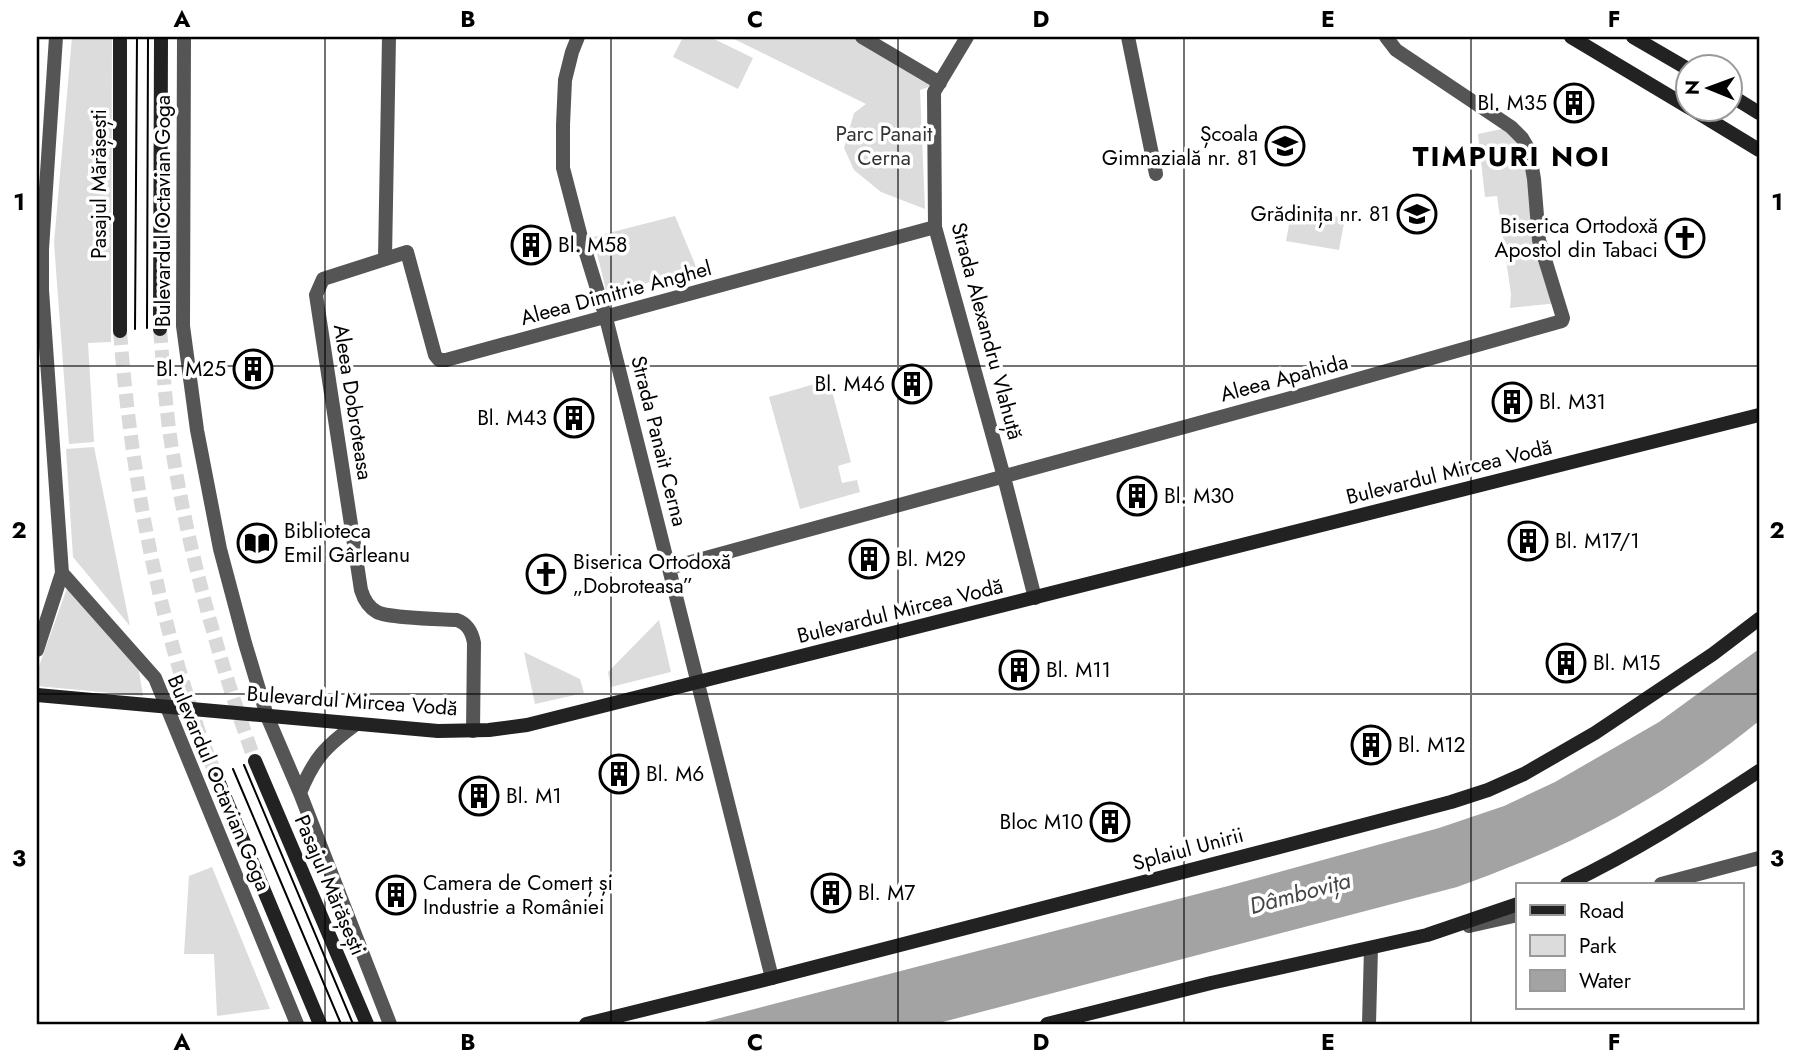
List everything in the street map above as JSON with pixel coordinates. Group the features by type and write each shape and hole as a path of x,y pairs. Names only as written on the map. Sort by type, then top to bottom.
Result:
{"main road":[{"name":"Pasajul Mărășești","path":"120,37 120,331"},
{"path":"160,329 161,37"},
{"path":"1571,37 1674,99"},
{"path":"1633,37 1674,61"},
{"path":"1744,104 1759,113"},
{"path":"1712,122 1759,150"},
{"name":"Bulevardul Mircea Vodă","path":"37,695 438,731 508,728 547,721 699,683 1759,415"},
{"name":"Splaiul Unirii","path":"586,1024 1303,841 1488,790 1524,774 1595,733 1713,654 1759,619"},
{"name":"Pasajul Mărășești","path":"255,761 367,1024"},
{"path":"1569,883 1660,835 1759,771"},
{"path":"216,776 320,1024"},
{"path":"1047,1024 1212,983 1427,935 1516,905"}],"street":[{"path":"37,650 62,573 42,290 42,249 55,37"},
{"name":"Bulevardul Octavian Goga","path":"184,37 183,326 197,430 220,549 267,716 390,1024"},
{"path":"385,258 389,37"},
{"name":"Strada Panait Cerna","path":"578,37 565,80 563,168 606,318 772,978"},
{"path":"862,37 940,83"},
{"name":"Strada Alexandru Vlahuță","path":"967,37 934,92 935,228 1035,598"},
{"path":"1128,37 1156,174"},
{"name":"Aleea Apahida","path":"669,568 1562,321 1539,240 1532,163 1522,138 1511,127 1396,50 1386,37"},
{"name":"Aleea Dimitrie Anghel","path":"385,258 407,252 435,355 439,360 446,360 935,228"},
{"name":"Aleea Dobroteasa","path":"385,258 323,279 316,295 361,590 370,607 382,614 457,620 470,629 474,643 473,731"},
{"name":"Bulevardul Octavian Goga","path":"62,573 155,678 297,1024"},
{"path":"300,793 321,753 356,724"},
{"path":"1665,883 1759,858"},
{"path":"1427,935 1516,915"},
{"path":"1368,1024 1371,948"}],"green space":[{"path":"72,37 112,37 111,342 88,343 94,442 69,444 54,243"},
{"path":"683,37 710,37 753,58 738,89 673,57"},
{"name":"Parc Panait Cerna","path":"730,37 863,37 940,83 920,90 925,209 881,192 854,170 844,148 854,113 866,104"},
{"path":"1511,127 1522,138 1558,303 1510,308 1511,294 1497,196 1485,197 1478,134"},
{"path":"1292,209 1345,218 1339,250 1286,241"},
{"path":"675,216 697,269 607,294 593,237"},
{"path":"829,380 851,462 838,466 842,483 857,480 860,492 800,509 769,397"},
{"path":"94,447 130,626 73,557 66,449"},
{"path":"67,588 139,671 143,696 37,686 37,672"},
{"path":"659,620 671,672 611,687 608,672"},
{"path":"524,652 580,679 584,693 535,704"},
{"path":"212,867 270,1009 217,1016 214,954 184,954 189,876"}],"water":[{"name":"Dâmbovița","path":"1759,649 1759,721 1704,763 1616,818 1554,849 1457,887 935,1024 697,1024 1228,886 1439,828 1504,806 1555,782 1659,722"}],"tunnel":[{"path":"160,329 170,436 194,560 228,682 255,761"},
{"path":"120,331 137,478 155,575 179,670 216,776"}],"tram line":[{"path":"135,329 137,37"},
{"path":"147,328 148,37"},
{"path":"244,765 353,1024"},
{"path":"233,769 341,1024"}],"place":[{"name":"Bl. M35","path":"1574,103"},
{"name":"Școala Gimnazială nr. 81","path":"1285,146"},
{"name":"Grădinița nr. 81","path":"1417,214"},
{"name":"Biserica Ortodoxă Apostol din Tabaci","path":"1685,238"},
{"name":"Bl. M58","path":"531,245"},
{"name":"Bl. M25","path":"253,369"},
{"name":"Bl. M46","path":"912,384"},
{"name":"Bl. M31","path":"1512,402"},
{"name":"Bl. M43","path":"574,418"},
{"name":"Bl. M30","path":"1137,496"},
{"name":"Bl. M17/1","path":"1528,541"},
{"name":"Biblioteca Emil Gârleanu","path":"257,543"},
{"name":"Bl. M29","path":"869,559"},
{"name":"Biserica Ortodoxă „Dobroteasa”","path":"546,574"},
{"name":"Bl. M15","path":"1566,663"},
{"name":"Bl. M11","path":"1019,670"},
{"name":"Bl. M12","path":"1371,745"},
{"name":"Bl. M6","path":"619,774"},
{"name":"Bl. M1","path":"479,796"},
{"name":"Bloc M10","path":"1110,822"},
{"name":"Bl. M7","path":"831,893"},
{"name":"Camera de Comerț și Industrie a României","path":"396,895"}],"district":[{"name":"TIMPURI NOI","path":"1512,156"}]}
